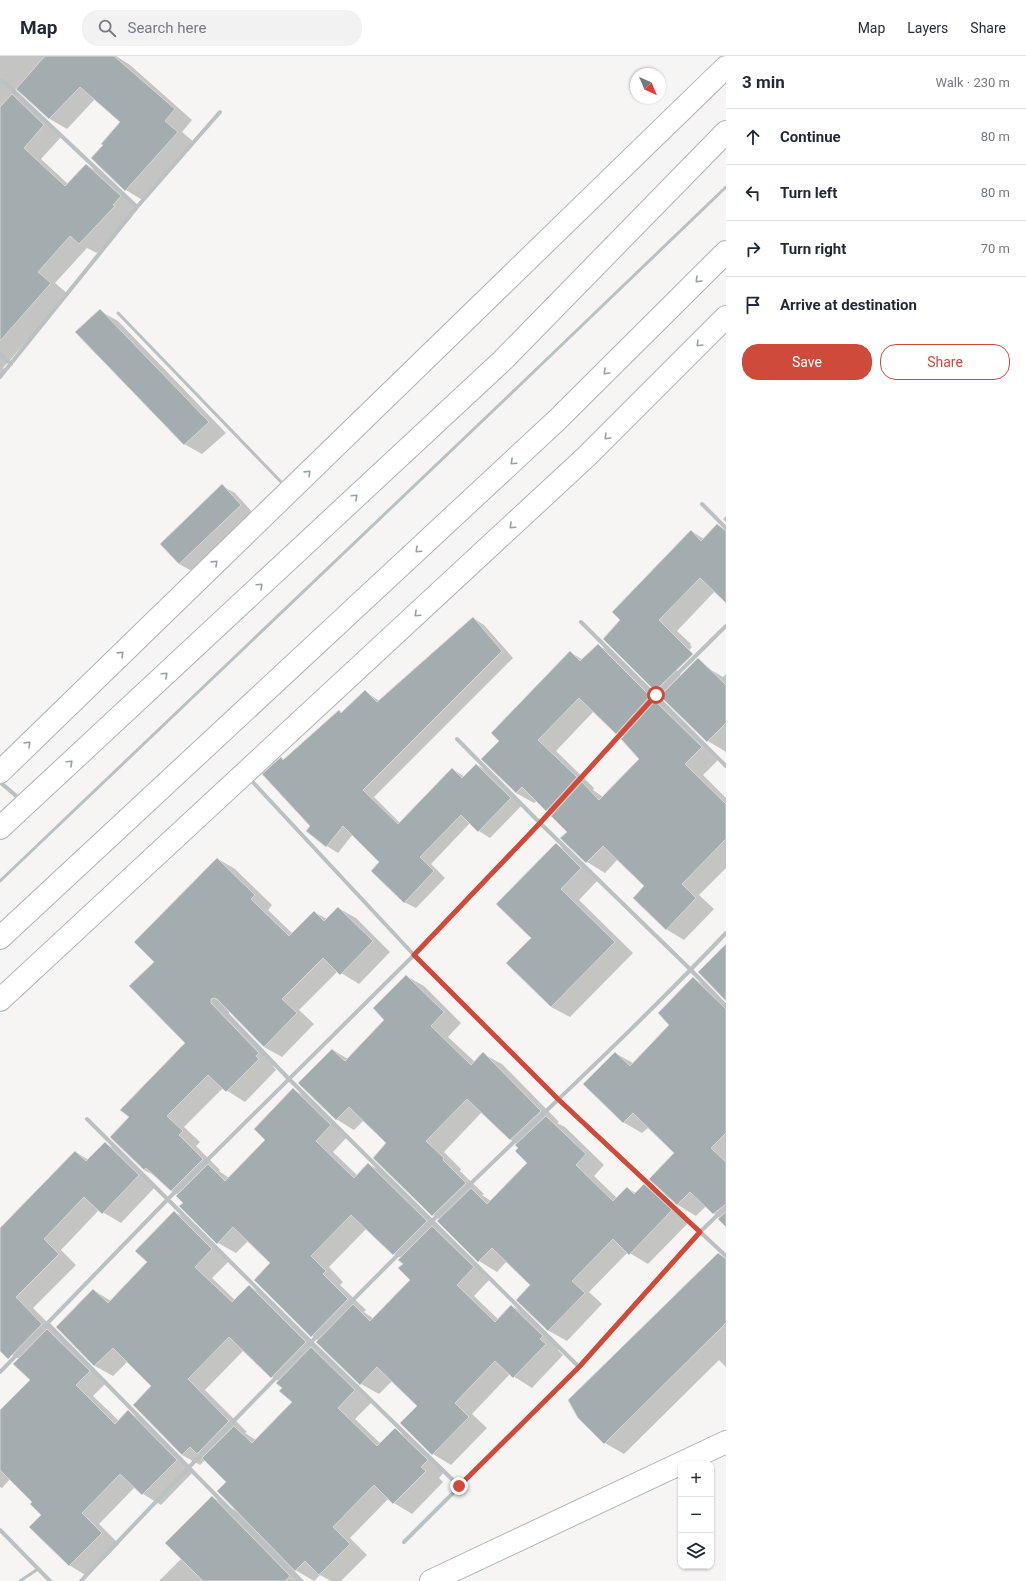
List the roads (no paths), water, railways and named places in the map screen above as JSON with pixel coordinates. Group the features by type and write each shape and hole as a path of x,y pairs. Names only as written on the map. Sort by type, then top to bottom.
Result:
{"street":[{"path":"0,772 726,67"},
{"path":"0,82 2,80 137,207"},
{"path":"0,377 137,207 220,112"},
{"path":"0,828 502,360 726,132"},
{"path":"0,938 556,421 726,252"},
{"path":"0,1000 588,456 726,317"},
{"path":"0,354 11,364"},
{"path":"702,504 726,528"},
{"path":"581,622 726,766"},
{"path":"0,1372 288,1078 414,955 540,823 656,695 726,626"},
{"path":"457,739 726,1006"},
{"path":"245,773 414,955 559,1100 726,1256"},
{"path":"0,782 26,804"},
{"path":"81,1581 189,1466 311,1342 432,1221 559,1100 691,970 726,933"},
{"path":"214,1001 288,1078 579,1367"},
{"path":"87,1118 311,1342 459,1486"},
{"path":"404,1542 579,1367 700,1232 726,1207"},
{"path":"48,1324 189,1466 300,1581"},
{"path":"431,1581 726,1442"},
{"path":"0,1530 50,1581"}],"lane":[{"path":"0,881 522,384 726,187"},
{"path":"118,314 290,490"},
{"path":"20,1581 38,1569"}]}
